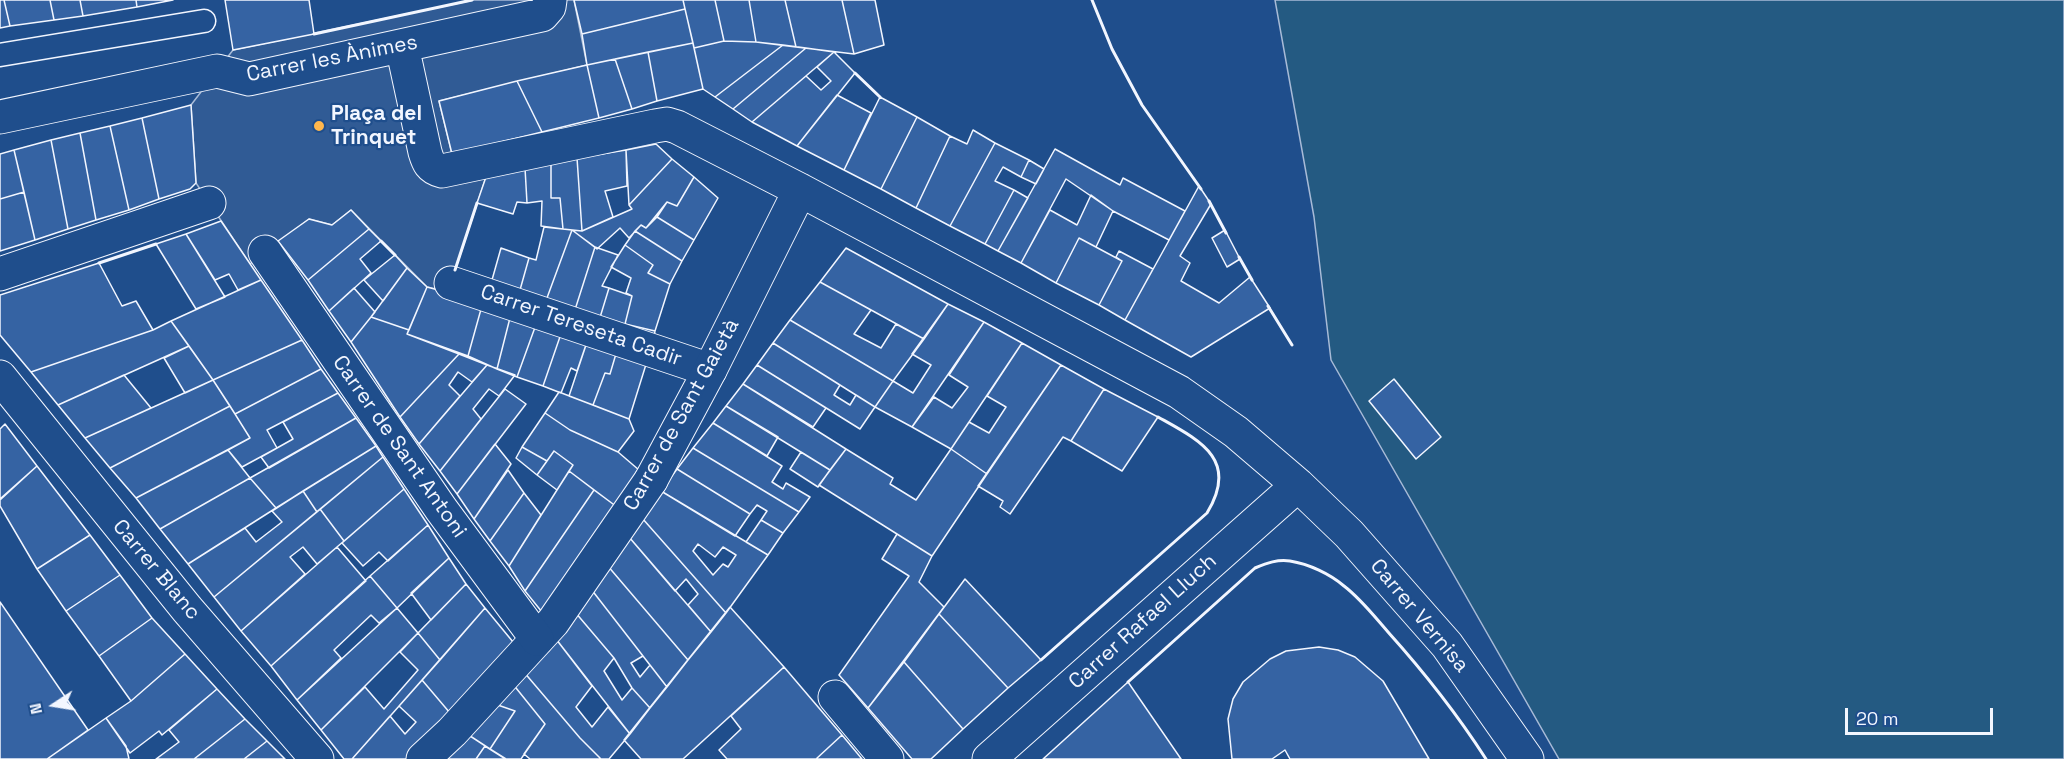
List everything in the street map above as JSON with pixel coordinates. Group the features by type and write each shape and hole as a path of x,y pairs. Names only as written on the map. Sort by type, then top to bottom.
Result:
{"street":[{"name":"Carrer les Ànimes","path":"0,117 217,71 249,79 542,15 549,7 550,0"},
{"path":"402,46 425,152 428,163 434,169 442,171 667,124 688,131 1179,392 1236,432 1298,485"},
{"name":"Carrer de Sant Gaietà","path":"423,759 452,732 553,622 651,480 710,370 800,190"},
{"path":"0,274 209,203"},
{"name":"Carrer de Sant Antoni","path":"265,252 441,509 537,639"},
{"name":"Carrer Tereseta Cadir","path":"451,283 710,370"},
{"name":"Carrer Blanc","path":"0,377 187,609 317,759"},
{"name":"Carrer Rafael Lluch","path":"989,759 1298,485"},
{"name":"Carrer Vernisa","path":"1298,485 1348,534 1447,645 1527,759"},
{"path":"835,697 887,759"}],"lane":[{"path":"0,55 204,21"}],"shaded area":[{"name":"Plaça del Trinquet","path":"474,0 574,0 587,65 439,101 452,154 487,174 448,292 427,287 351,210 332,225 309,219 250,264 196,183 191,105 233,50"},
{"path":"1275,0 2064,0 2064,759 1559,759 1331,360 1314,217"}],"building":[{"path":"0,0 4,0 10,26 0,28"},
{"path":"4,0 50,0 54,20 10,26"},
{"path":"50,0 80,0 83,16 54,20"},
{"path":"80,0 136,0 137,7 83,16"},
{"path":"136,0 173,0 137,7"},
{"path":"225,0 309,0 314,34 233,50"},
{"path":"574,0 683,0 685,9 582,34"},
{"path":"683,0 715,0 724,41 694,48"},
{"path":"715,0 749,0 756,42 724,41"},
{"path":"749,0 785,0 796,47 756,42"},
{"path":"785,0 842,0 854,54 796,47"},
{"path":"842,0 875,0 884,45 854,54"},
{"path":"685,9 693,43 587,65 582,34"},
{"path":"724,41 783,45 715,97 703,89 694,48"},
{"path":"693,43 703,89 657,101 648,52"},
{"path":"783,45 806,48 733,109 715,97"},
{"path":"806,48 834,52 752,122 733,109"},
{"path":"648,52 657,101 632,109 615,59"},
{"path":"834,52 855,73 797,146 752,122 806,76 821,90 831,81 817,67"},
{"path":"615,59 632,109 599,118 587,65"},
{"path":"587,65 599,118 542,132 517,81"},
{"path":"517,81 542,132 452,154 439,101"},
{"path":"837,95 871,113 844,170 797,146"},
{"path":"880,97 917,117 881,189 844,170"},
{"path":"191,105 196,183 190,189 159,199 142,118"},
{"path":"917,117 950,136 916,208 881,189"},
{"path":"142,118 159,199 129,210 110,126"},
{"path":"110,126 129,210 96,220 80,133"},
{"path":"973,130 995,143 950,226 916,208 950,136 967,144"},
{"path":"80,133 96,220 68,229 51,140"},
{"path":"51,140 68,229 35,240 14,150"},
{"path":"995,143 1029,160 1021,177 1003,167 995,181 1014,190 985,244 950,226"},
{"path":"656,144 672,159 629,205 626,150"},
{"path":"1055,149 1120,185 1123,178 1185,211 1169,240 1113,211 1066,179 1021,263 998,251"},
{"path":"14,150 24,192 0,199 0,154"},
{"path":"626,150 627,186 605,191 613,217 582,231 577,158"},
{"path":"577,158 582,231 563,229 560,198 551,198 551,163"},
{"path":"672,159 694,177 677,206 667,202 646,228 641,225 629,238 620,228 597,249 572,230 582,231 632,209 629,205"},
{"path":"1029,160 1044,169 1036,184 1021,177"},
{"path":"551,163 551,198 560,198 563,229 541,226 542,201 527,203 525,168"},
{"path":"525,168 527,203 517,202 513,214 477,203 487,174"},
{"path":"694,177 718,198 694,240 657,217 667,202 677,206"},
{"path":"1199,186 1211,204 1180,256 1190,263 1181,281 1219,303 1250,277 1270,308 1191,357 1125,320"},
{"path":"1014,190 1028,198 998,251 985,244"},
{"path":"24,192 35,240 0,251 0,199"},
{"path":"1091,195 1113,211 1096,247 1079,238 1056,283 1021,263 1050,210 1077,225"},
{"path":"351,210 369,229 308,280 278,241 309,219 332,225"},
{"path":"657,217 694,240 682,261 635,231 641,225 646,228"},
{"path":"221,221 261,280 238,290 229,274 215,280 186,234"},
{"path":"544,227 572,230 544,306 518,297 529,258 536,260"},
{"path":"369,229 381,241 360,259 371,273 329,311 308,280"},
{"path":"572,230 595,247 573,316 544,306"},
{"path":"1225,230 1240,259 1227,267 1212,238"},
{"path":"635,231 682,261 670,284 648,273 653,265 625,245"},
{"path":"186,234 225,297 196,309 156,244"},
{"path":"1079,238 1122,261 1099,305 1056,283"},
{"path":"625,245 653,265 648,273 670,284 655,331 625,324 632,296 626,293 631,278 611,267"},
{"path":"595,247 618,255 602,286 609,288 598,324 573,316"},
{"path":"501,248 529,258 518,297 490,287"},
{"path":"846,248 948,304 924,339 820,282"},
{"path":"1119,251 1153,269 1125,320 1099,305 1122,261 1116,257"},
{"path":"395,255 407,268 383,301 364,280"},
{"path":"99,263 122,306 136,301 153,330 31,372 0,335 0,295"},
{"path":"407,268 427,287 409,330 371,317"},
{"path":"261,280 302,340 213,380 171,321"},
{"path":"820,282 871,310 854,334 881,348 896,324 924,339 893,381 790,320"},
{"path":"427,287 483,302 468,356 407,334"},
{"path":"354,288 375,312 351,342 329,311"},
{"path":"609,288 632,296 625,324 655,331 653,343 598,324"},
{"path":"483,302 512,310 497,369 468,356"},
{"path":"948,304 984,322 912,427 875,407 893,381 913,393 931,365 912,354"},
{"path":"512,310 538,319 517,377 497,369"},
{"path":"371,317 409,330 407,334 459,354 400,417 351,342"},
{"path":"538,319 563,328 543,386 517,377"},
{"path":"790,320 893,381 875,407 773,343"},
{"path":"171,321 189,346 58,405 31,372 153,330"},
{"path":"984,322 1022,343 951,449 912,427 934,397 952,408 968,387 949,375"},
{"path":"563,328 589,336 577,371 571,368 561,393 543,386"},
{"path":"589,336 618,347 610,374 605,373 593,405 569,396"},
{"path":"302,340 321,369 235,414 213,380"},
{"path":"773,343 840,385 834,395 850,405 856,395 875,407 860,429 757,365"},
{"path":"1022,343 1061,365 987,474 951,449 969,422 989,433 1006,407 987,396"},
{"path":"189,346 213,380 185,393 164,358"},
{"path":"618,347 648,358 629,419 593,405 605,373 610,374"},
{"path":"459,354 487,365 472,382 458,372 449,385 460,396 419,444 400,417"},
{"path":"487,365 515,375 499,396 489,389 473,409 481,419 440,471 419,444"},
{"path":"757,365 826,408 813,427 743,384"},
{"path":"1061,365 1104,389 1071,441 1063,437 1010,514 1000,507 1003,501 978,486"},
{"path":"321,369 338,393 267,430 277,448 242,467 228,450 250,438 235,414"},
{"path":"124,375 151,408 85,438 58,405"},
{"path":"1394,379 1441,437 1416,459 1369,401"},
{"path":"213,380 230,406 110,468 85,438"},
{"path":"743,384 846,449 830,470 726,406"},
{"path":"505,389 526,404 457,494 440,471"},
{"path":"1104,389 1158,417 1122,471 1071,441"},
{"path":"559,392 629,419 634,431 618,452 570,430 545,413"},
{"path":"338,393 356,418 269,468 261,457 293,439 283,422"},
{"path":"230,406 250,438 136,498 110,468"},
{"path":"726,406 778,437 767,456 713,423"},
{"path":"545,413 570,430 618,452 639,470 617,507 569,471 573,465 554,451 547,461 522,447"},
{"path":"356,418 376,446 276,508 250,478"},
{"path":"713,423 782,466 772,482 783,489 786,483 810,497 799,512 693,448"},
{"path":"5,424 37,466 0,499 0,429"},
{"path":"495,444 511,464 474,519 457,494"},
{"path":"376,446 383,457 317,512 303,491"},
{"path":"522,447 547,461 537,475 516,458"},
{"path":"693,448 799,512 783,533 761,520 767,511 757,505 750,514 677,469"},
{"path":"846,449 893,478 890,484 916,500 951,449 987,474 932,556 819,485"},
{"path":"228,450 250,478 160,529 136,498"},
{"path":"554,451 573,465 557,490 537,475"},
{"path":"801,452 830,470 818,487 790,469"},
{"path":"383,457 404,489 344,541 320,509"},
{"path":"37,466 90,535 37,569 0,506 0,500"},
{"path":"677,469 750,514 735,536 661,491"},
{"path":"508,470 524,493 490,541 474,519"},
{"path":"569,471 594,490 525,591 509,566"},
{"path":"250,478 276,508 188,564 160,529"},
{"path":"404,489 428,525 388,561 379,552 363,566 342,543"},
{"path":"594,490 617,507 546,617 525,591"},
{"path":"303,491 317,512 214,597 188,564 245,528 256,542 282,522 272,511"},
{"path":"661,491 768,555 726,613 642,518","holes":["698,544 715,557 723,547 736,555 728,567 723,564 713,575 693,551"]},
{"path":"524,493 541,515 509,566 490,541"},
{"path":"320,509 344,541 317,564 303,547 290,557 305,574 241,631 214,597"},
{"path":"642,518 726,613 711,632 688,605 698,594 686,579 675,591 629,537"},
{"path":"761,520 783,533 768,555 746,542"},
{"path":"428,525 449,558 397,608 370,576"},
{"path":"897,534 932,556 919,582 944,607 868,708 839,675 909,576 882,559"},
{"path":"90,535 120,575 66,611 37,569"},
{"path":"629,537 711,632 688,660 607,565"},
{"path":"337,547 366,581 271,666 241,631"},
{"path":"449,558 466,584 431,620 411,593"},
{"path":"607,565 688,660 667,687 591,589"},
{"path":"120,575 152,618 99,656 66,611"},
{"path":"370,576 397,608 379,623 371,615 334,650 341,658 297,700 271,666"},
{"path":"965,579 1041,660 1008,688 939,614"},
{"path":"466,584 485,608 440,660 418,633"},
{"path":"591,589 643,656 631,663 640,677 650,665 667,687 650,708 632,688 614,658 575,612"},
{"path":"0,602 88,730 47,759 0,759"},
{"path":"730,607 784,667 683,759 641,759 624,740"},
{"path":"397,608 418,633 321,730 297,700"},
{"path":"485,608 518,648 450,713 422,680"},
{"path":"575,612 614,658 604,671 622,700 632,688 650,708 630,734 556,639"},
{"path":"939,614 1008,688 963,729 904,662"},
{"path":"152,618 185,654 131,701 99,656"},
{"path":"418,633 440,660 352,759 344,759 321,730 365,687 384,709 418,670 400,652"},
{"path":"556,639 592,686 576,707 592,727 608,707 630,734 609,759 601,759 580,738 523,671"},
{"path":"1319,647 1338,650 1355,657 1383,681 1429,759 1290,759 1285,750 1272,759 1232,759 1228,719 1233,699 1243,682 1270,659 1286,651"},
{"path":"185,654 217,689 162,735 159,731 130,753 106,718 131,701"},
{"path":"904,662 963,729 931,759 912,759 868,708"},
{"path":"784,667 842,735 816,759 727,759 719,750 741,729 731,716"},
{"path":"523,671 601,759 530,759 524,754 545,724 512,683"},
{"path":"422,680 450,713 412,759 352,759 390,716 405,734 416,722 399,706"},
{"path":"1128,682 1181,759 1043,759"},
{"path":"512,683 545,724 521,759 506,759 490,749 515,711 492,703"},
{"path":"217,689 245,719 194,759 156,759 179,742 169,730"},
{"path":"492,703 515,711 490,749 464,732"},
{"path":"106,718 126,746 129,759 47,759"},
{"path":"245,719 267,741 244,759 194,759"},
{"path":"464,732 485,746 476,759 435,759"},
{"path":"842,735 862,759 816,759"},
{"path":"267,741 285,759 244,759"},
{"path":"485,746 504,758 476,759"}],"wall":[{"path":"314,34 472,0"},
{"path":"1092,0 1112,49 1142,105 1201,189"},
{"path":"855,73 880,97"},
{"path":"1209,201 1226,233"},
{"path":"455,270 477,203"},
{"path":"381,241 395,255"},
{"path":"99,263 156,244"},
{"path":"1239,257 1252,280"},
{"path":"1268,306 1292,345"},
{"path":"1041,660 1207,513 1216,494 1219,478 1217,465 1200,443 1158,417"},
{"path":"1128,682 1255,568 1277,561 1297,562 1332,577 1362,602 1427,678 1486,759"}],"place":[{"name":"Plaça del Trinquet","path":"319,126"}]}
